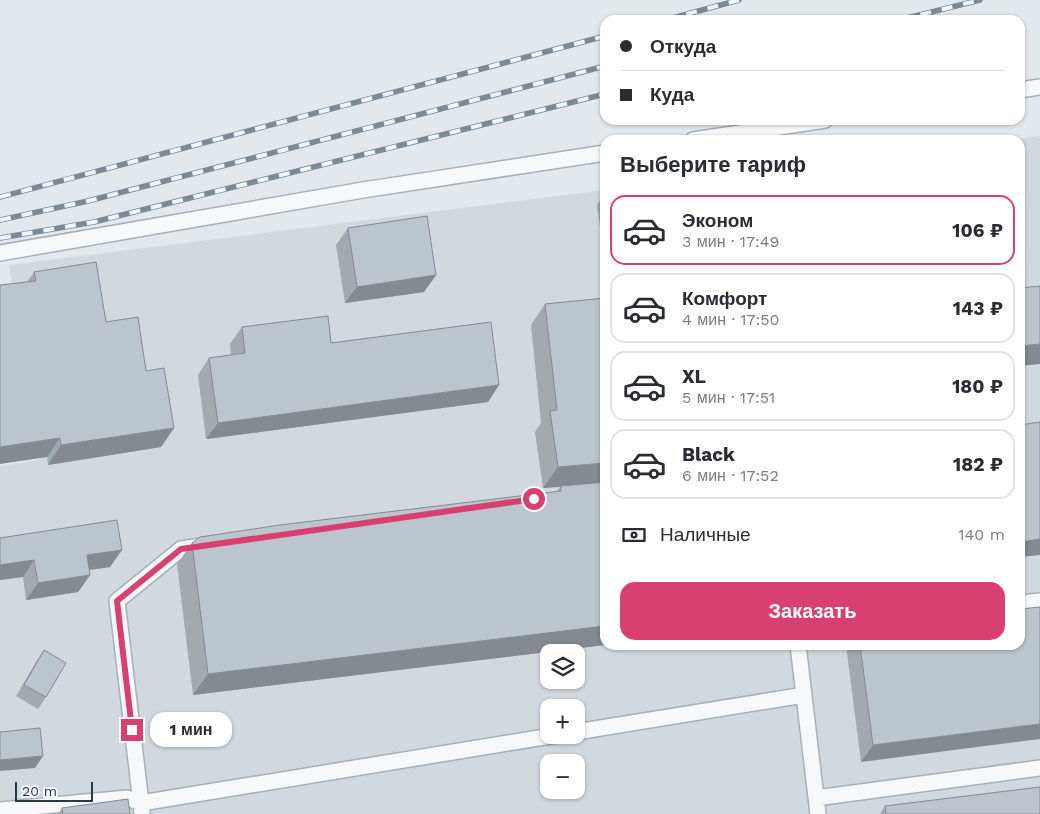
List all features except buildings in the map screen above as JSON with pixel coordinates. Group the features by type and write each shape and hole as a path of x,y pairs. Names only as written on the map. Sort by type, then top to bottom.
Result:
{"lane":[{"path":"1025,89 1040,87"},
{"path":"726,135 792,125"},
{"path":"0,253 362,190 600,154"},
{"path":"142,809 117,601 181,549 221,543"},
{"path":"1025,602 1040,601"},
{"path":"799,650 818,814"},
{"path":"585,731 804,695"},
{"path":"0,810 127,798 142,809 540,738"},
{"path":"816,798 1040,768"}],"shaded area":[{"path":"1040,136 1040,814 0,814 0,466 39,460 9,265 600,191 600,650 1025,650 1025,138"}],"railway":[{"path":"684,15 739,0"},
{"path":"919,15 980,0"},
{"path":"0,197 600,37"},
{"path":"0,220 88,201 600,67"},
{"path":"0,238 94,222 600,95"}],"route":[{"path":"132,730 117,601 181,549 516,500 534,499"}]}
